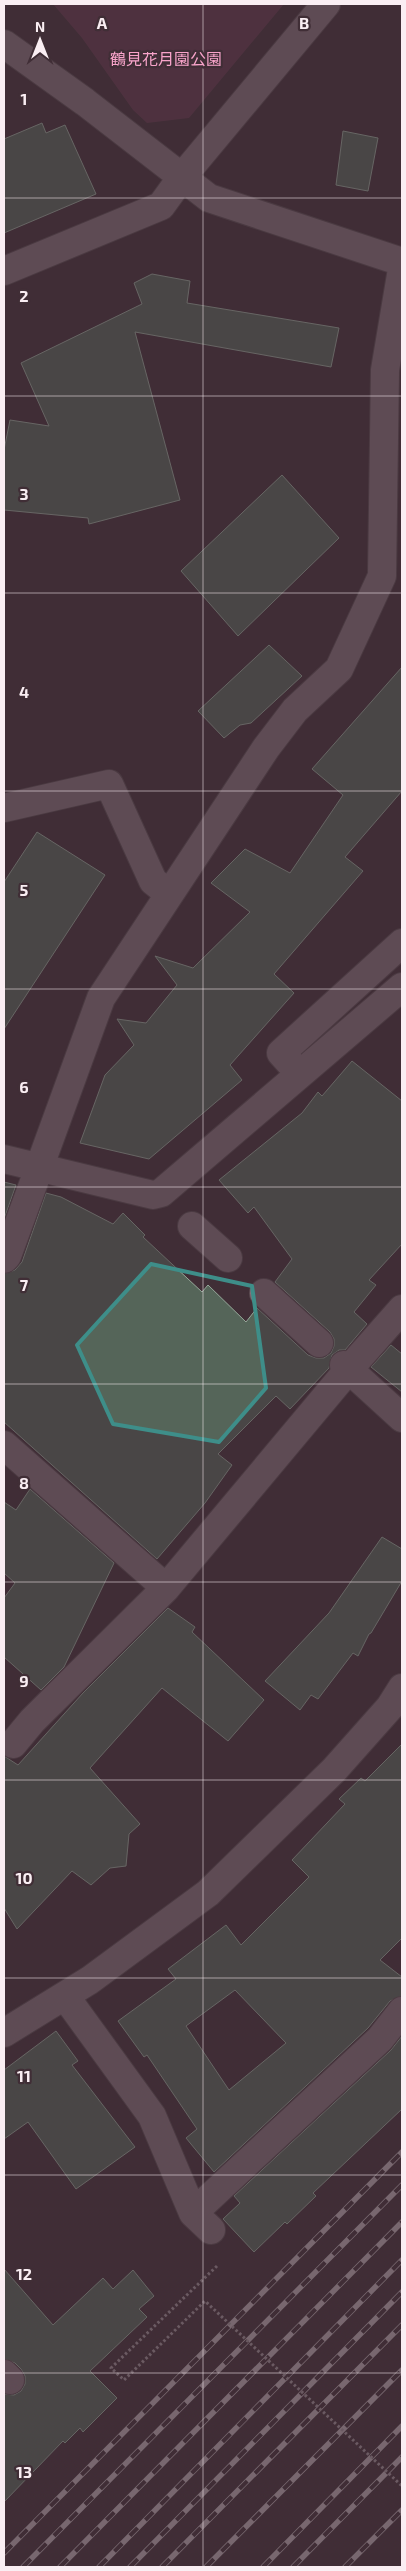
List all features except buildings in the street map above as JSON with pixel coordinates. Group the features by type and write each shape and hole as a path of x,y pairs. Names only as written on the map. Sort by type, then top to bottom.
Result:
{"street":[{"path":"4,271 161,206 182,177 326,4"},
{"path":"4,44 85,102 208,198 402,262"},
{"path":"4,1259 7,1256 100,998 266,748 295,710 339,669 382,576 385,370 402,269"},
{"path":"4,808 109,784 153,881 168,893"},
{"path":"299,1073 281,1053 402,943"},
{"path":"4,1159 164,1198 299,1073 402,987"},
{"path":"192,1226 228,1258"},
{"path":"264,1293 319,1342"},
{"path":"13,1744 32,1721 166,1588 346,1367 402,1309"},
{"path":"346,1367 402,1418"},
{"path":"4,1445 166,1588"},
{"path":"4,2033 65,1996 208,1893 334,1770 390,1707 402,1688"},
{"path":"65,1996 152,2116 202,2221 380,2039 402,2011"}],"path":[{"path":"217,2266 111,2368 124,2380 205,2302 402,2486"}],"highlighted area":[{"path":"151,1264 252,1286 266,1388 219,1442 113,1424 77,1345"}],"green space":[{"name":"鶴見花月園公園","path":"53,4 284,4 189,118 147,123 133,110 82,38"}],"railway":[{"path":"4,2553 402,2152"},
{"path":"23,2567 402,2185"},
{"path":"60,2567 402,2222"},
{"path":"99,2567 402,2260"},
{"path":"130,2567 402,2292"},
{"path":"162,2567 402,2325"},
{"path":"206,2567 402,2370"},
{"path":"263,2567 402,2426"},
{"path":"293,2567 402,2457"},
{"path":"345,2567 402,2510"}]}
